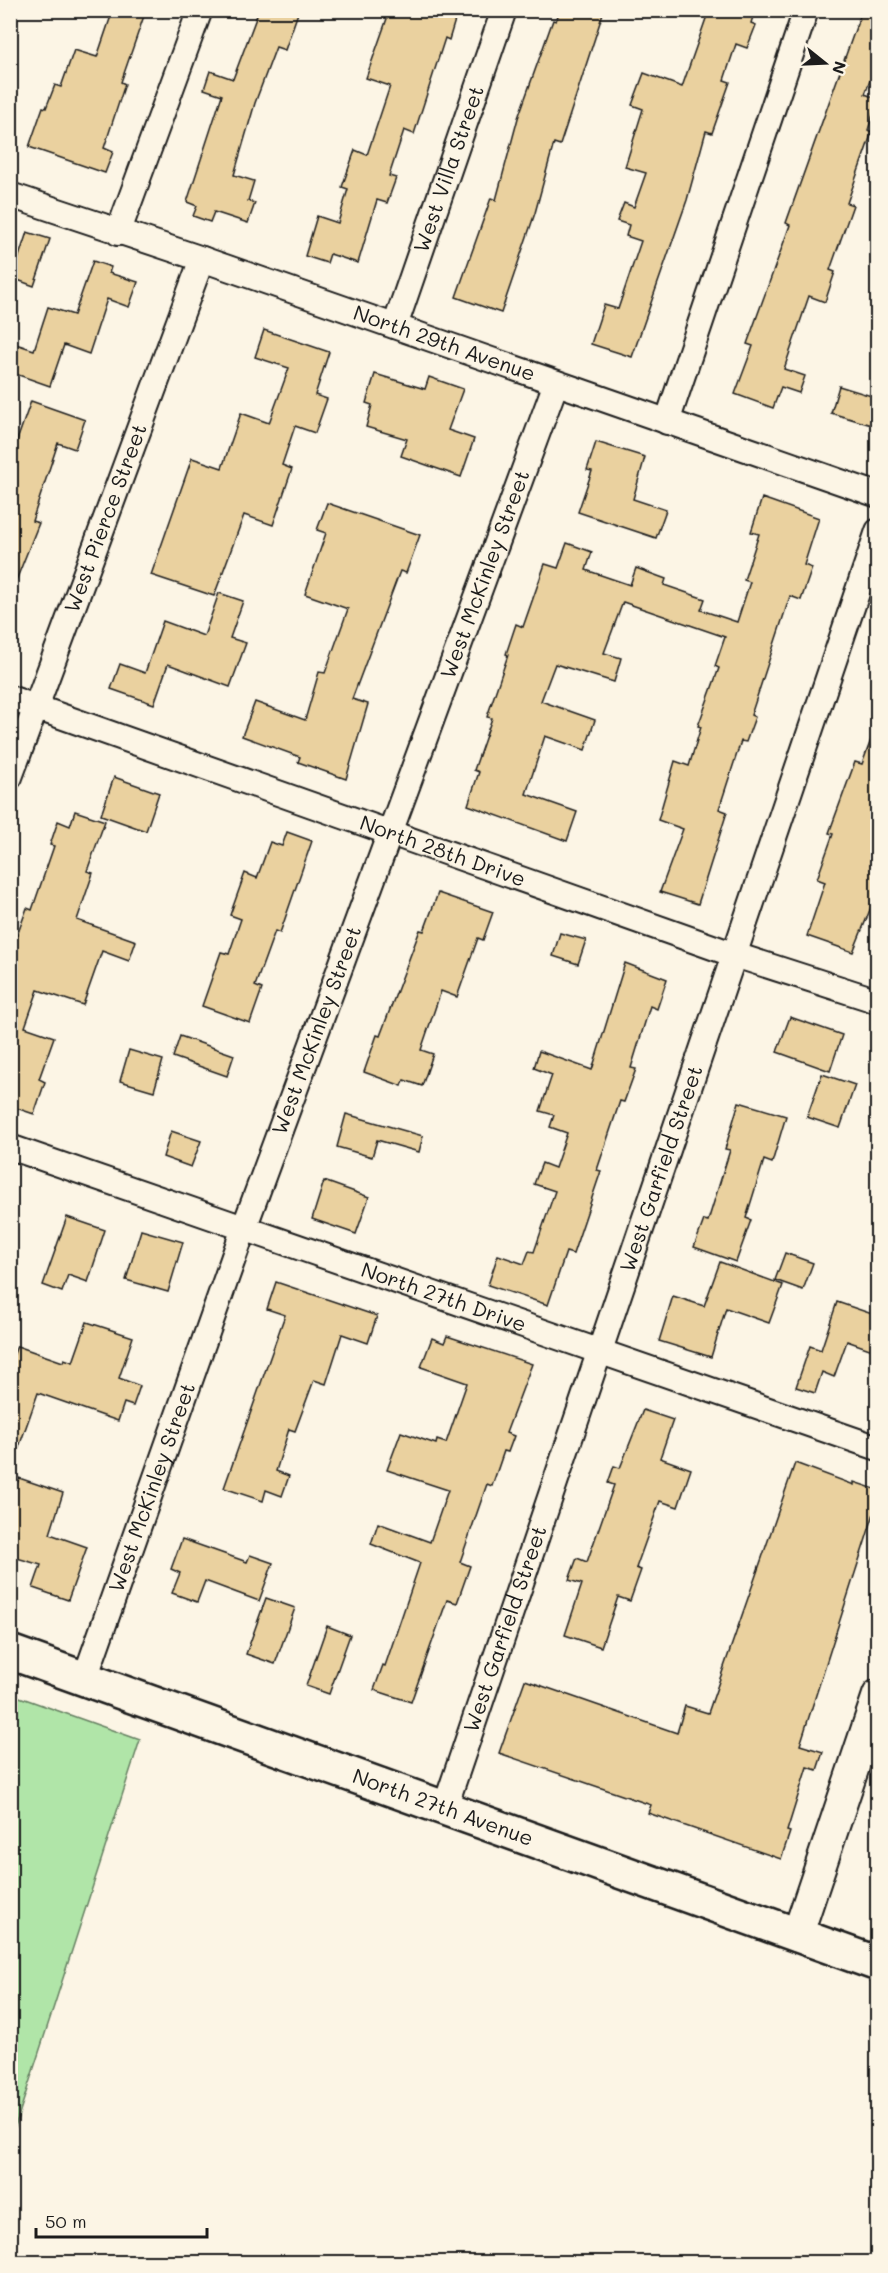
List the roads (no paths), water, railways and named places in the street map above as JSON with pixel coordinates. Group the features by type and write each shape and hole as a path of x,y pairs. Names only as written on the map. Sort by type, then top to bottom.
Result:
{"main road":[{"name":"North 27th Avenue","path":"10,1652 878,1964"}],"street":[{"path":"118,232 200,10"},
{"name":"West Villa Street","path":"395,326 504,10"},
{"path":"667,422 806,10"},
{"name":"North 29th Avenue","path":"10,195 202,259 878,495"},
{"name":"West Pierce Street","path":"10,777 202,259"},
{"name":"West McKinley Street","path":"84,1678 244,1228 556,383"},
{"name":"West Garfield Street","path":"445,1807 878,531"},
{"name":"North 28th Drive","path":"10,698 735,955 878,1001"},
{"name":"North 27th Drive","path":"10,1147 878,1448"},
{"path":"796,1936 878,1695"}]}
